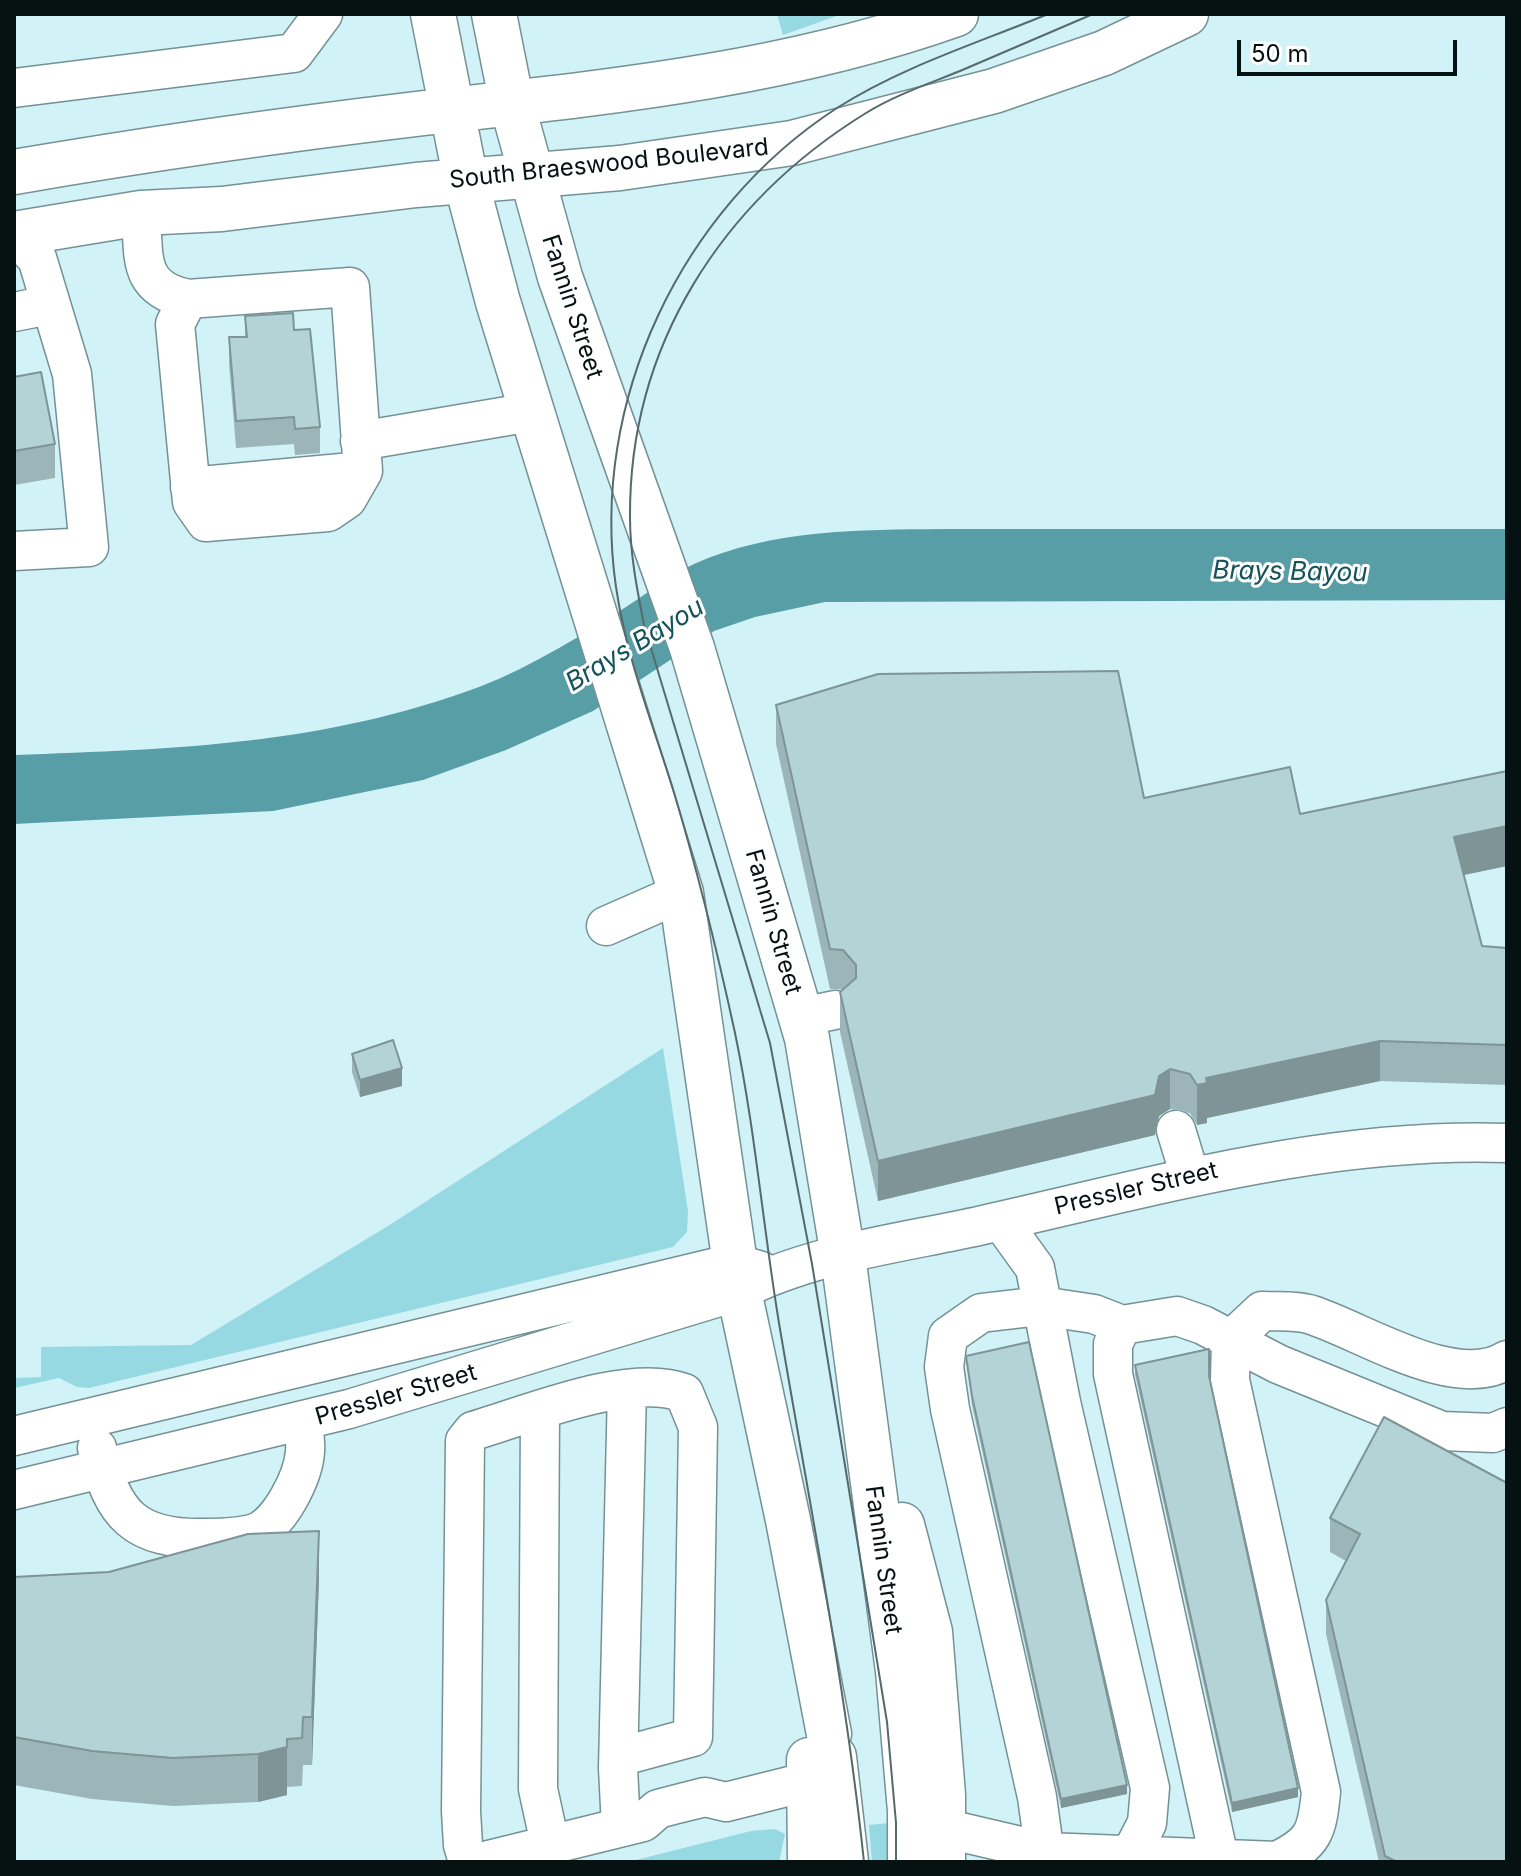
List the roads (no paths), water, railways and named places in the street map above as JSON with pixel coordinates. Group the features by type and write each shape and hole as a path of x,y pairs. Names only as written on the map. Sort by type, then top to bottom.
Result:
{"main road":[{"path":"433,14 466,181 531,412 681,893 788,1520 818,1754 846,1862"},
{"name":"Fannin Street","path":"494,14 512,104 560,277 692,648 722,751 818,1013 843,1256 898,1671 910,1811 910,1862"},
{"path":"14,172 263,133 676,83 804,58 896,35 956,14"},
{"name":"South Braeswood Boulevard","path":"14,235 141,213 222,209 738,153 839,132 994,91 1104,53 1186,14"},
{"path":"853,1337 930,1632 943,1845"},
{"path":"810,1862 818,1754"}],"street":[{"path":"14,88 294,53 323,14"},
{"path":"141,213 146,275 164,294 188,299 350,287 361,456 347,499 328,512 206,522 192,502 175,324 188,299"},
{"path":"14,235 37,258 31,309 58,377 89,547 14,551"},
{"path":"361,456 531,412"},
{"path":"606,926 681,893"},
{"path":"1176,1130 1190,1176"},
{"name":"Pressler Street","path":"14,1436 417,1340 843,1256 1190,1176 1370,1147 1507,1143"},
{"path":"1001,1221 1035,1268 1150,1788 1147,1823 1130,1856"},
{"name":"Pressler Street","path":"14,1490 302,1421 428,1386 748,1276"},
{"path":"1046,1857 1037,1797 950,1409 944,1367 948,1336 981,1313 1041,1306 1094,1314 1122,1325 1177,1316 1278,1364 1442,1431 1493,1433 1507,1427"},
{"path":"943,1845 1046,1857 1130,1856 1277,1861 1305,1847 1318,1824 1321,1792 1230,1380 1231,1340 1262,1311 1309,1314 1430,1363 1461,1369 1497,1366 1507,1360"},
{"path":"1122,1325 1113,1344 1113,1374 1220,1860"},
{"path":"417,1340 428,1386"},
{"path":"468,1862 463,1845 461,1811 465,1441 473,1431 540,1411 627,1389 670,1388 684,1393 698,1427 693,1737 619,1757"},
{"path":"627,1389 619,1757 632,1824"},
{"path":"540,1411 538,1789 550,1844"},
{"path":"90,1418 102,1471 129,1518 158,1537 231,1538 257,1532 288,1498 305,1456 302,1421"},
{"path":"481,1862 632,1824 663,1828 710,1816 726,1802 818,1754"}],"water":[{"name":"Brays Bayou","path":"944,529 1507,529 1507,600 825,602 755,617 714,631 593,711 506,750 423,780 273,811 14,824 14,755 192,746 306,732 363,721 479,687 519,669 577,638 678,572 724,552 817,534"}],"tram line":[{"path":"864,1862 837,1659 779,1323 735,1033 690,849 620,613 611,517 617,448 633,381 658,316 691,255 733,199 782,150 862,93 940,56 1048,14"},
{"path":"896,1862 896,1823 887,1722 812,1264 770,1043 644,625 630,531 634,454 646,394 666,337 694,284 728,235 768,189 814,149 877,107 1093,14"}]}
